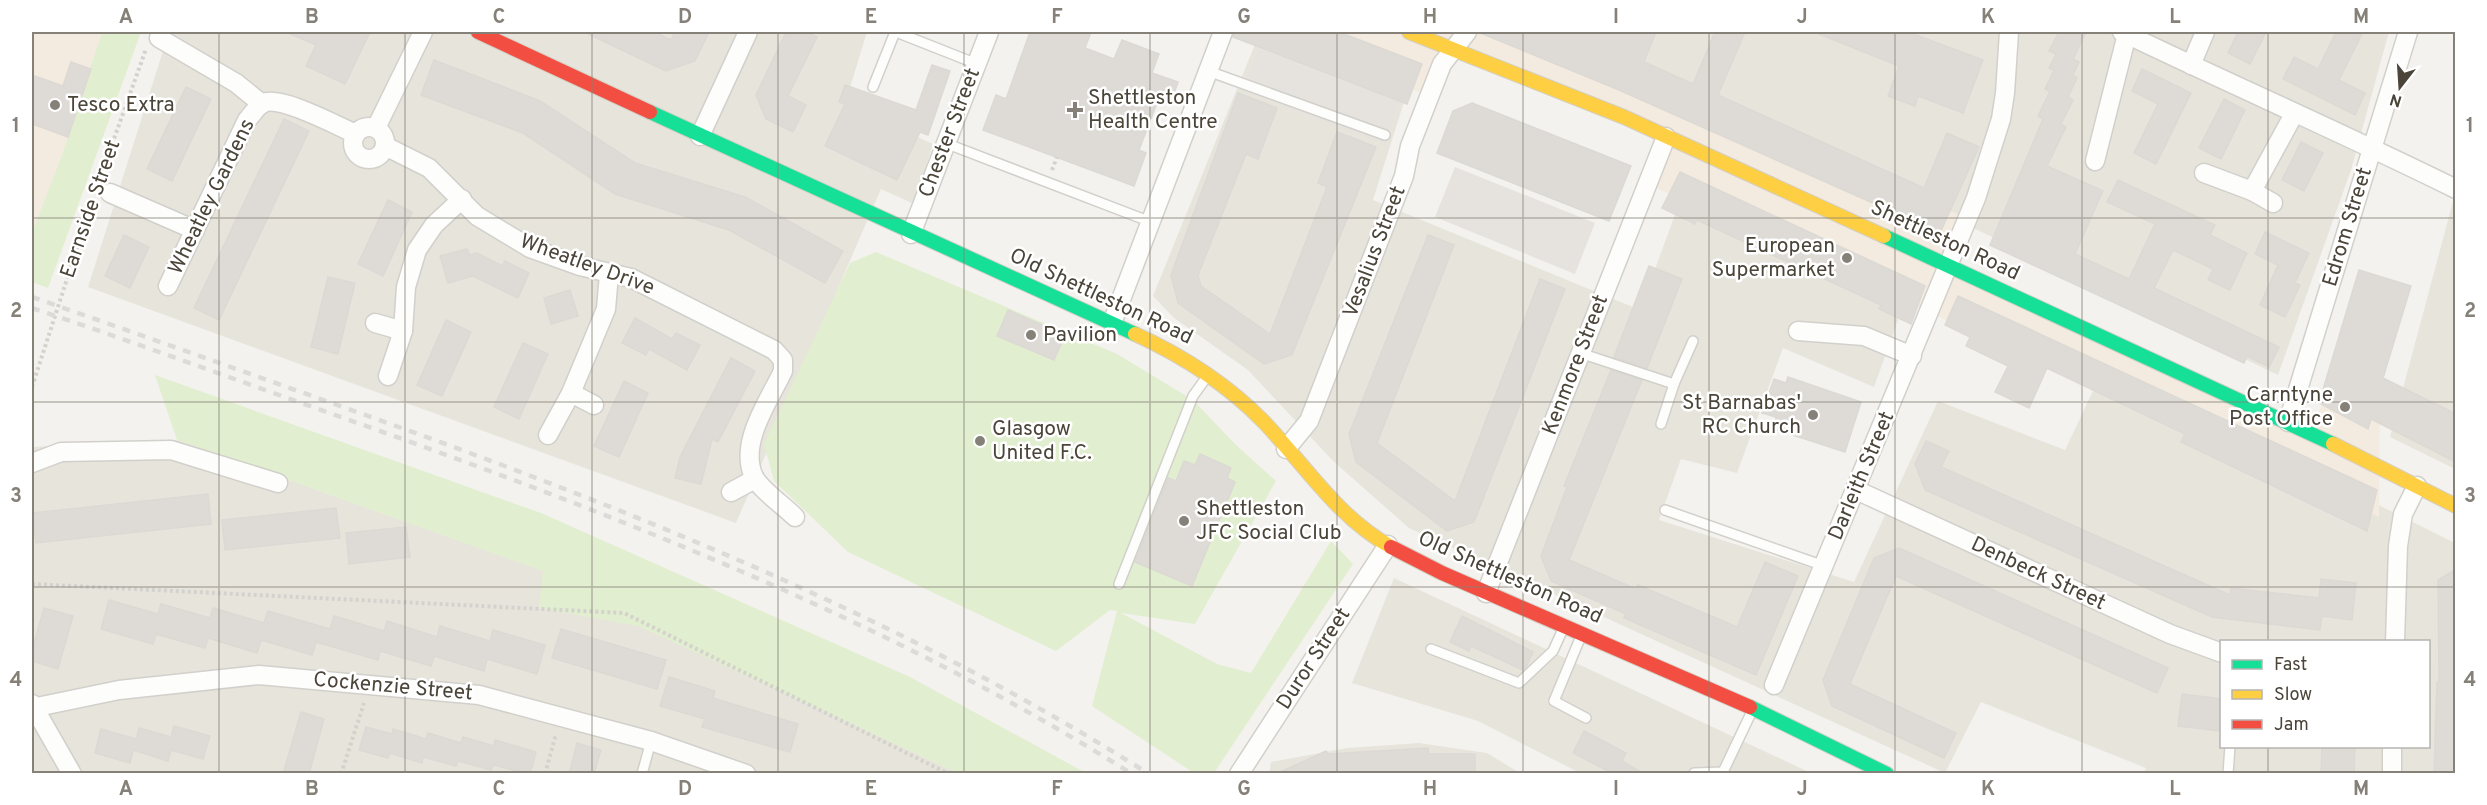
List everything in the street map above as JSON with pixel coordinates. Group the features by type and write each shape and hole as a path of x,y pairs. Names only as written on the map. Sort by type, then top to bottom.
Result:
{"main road":[{"name":"Old Shettleston Road","path":"478,32 910,234 1173,351 1209,374 1245,404 1345,513 1388,545 1486,593 1754,709 1887,774"},
{"name":"Shettleston Road","path":"1409,32 1624,117 2288,422 2456,506"}],"street":[{"path":"376,128 423,32"},
{"path":"699,136 748,32"},
{"name":"Chester Street","path":"910,234 989,32"},
{"path":"1112,323 1223,32"},
{"name":"Vesalius Street","path":"1286,449 1309,421 1404,176 1410,146 1442,64 1467,32"},
{"name":"Darleith Street","path":"1774,685 1950,266 1976,198 2001,119 2009,32"},
{"path":"2191,65 2205,32"},
{"name":"Edrom Street","path":"2288,422 2408,32"},
{"path":"2095,161 2124,33 2294,114 2372,147 2456,189"},
{"path":"154,40 236,83 262,104"},
{"name":"Wheatley Gardens","path":"168,286 247,120 262,104 275,101 289,105 356,134"},
{"path":"2252,191 2294,114"},
{"path":"367,127 376,128 383,136 384,146 379,155 363,157 353,144 356,134 367,127"},
{"name":"Kenmore Street","path":"1486,593 1666,137"},
{"name":"Wheatley Drive","path":"384,146 429,168 477,216 530,248 609,274 631,278 774,350 783,360 783,371 752,435 750,461 755,479"},
{"path":"2204,173 2252,191 2273,203"},
{"path":"100,192 195,230"},
{"path":"388,376 403,331 406,287 417,250 434,225 462,199"},
{"path":"548,435 571,393 606,309 609,274"},
{"path":"375,323 403,331"},
{"path":"1798,331 1864,336 1912,356"},
{"path":"571,393 594,405"},
{"path":"32,463 61,452 171,450 278,483"},
{"path":"731,492 755,479 795,517"},
{"path":"2395,640 2398,546 2403,514 2417,486"},
{"name":"Denbeck Street","path":"1856,490 2170,634 2220,652"},
{"name":"Duror Street","path":"1244,772 1388,545"},
{"name":"Cockenzie Street","path":"32,707 118,690 260,675 479,695 651,741 746,774"},
{"path":"32,707 72,774"},
{"path":"2392,748 2392,774"}],"lane":[{"path":"873,87 896,32 977,63"},
{"path":"1208,71 1384,135"},
{"path":"945,143 1151,222"},
{"path":"1661,424 1674,384 1693,341"},
{"path":"1580,354 1674,384"},
{"path":"1119,584 1193,396 1209,374"},
{"path":"1665,510 1824,566"},
{"path":"1431,649 1519,683 1553,651 1564,626"},
{"path":"1581,634 1554,701 1586,718"},
{"path":"1694,773 1724,772 1754,709"},
{"path":"642,774 651,741"},
{"path":"2228,774 2230,748"}],"path":[{"name":"Earnside Street","path":"32,387 154,40"},
{"path":"32,584 624,613 949,774"},
{"path":"341,774 369,685"},
{"path":"545,774 561,717"}],"shaded area":[{"path":"32,32 102,32 62,155 32,233"},
{"path":"169,32 867,32 845,104 933,144 914,204 881,189 736,523 88,287"},
{"path":"1260,32 1284,32 1410,83 1373,200 1640,310 1684,190 1908,292 1874,387 1783,348 1737,473 1681,459 1659,520 1854,582 1938,401 2065,450 2102,372 2205,419 2455,543 2455,773 2144,773 2146,768 1981,702 1945,773 1409,528 1333,461 1248,370 1174,318 1153,296"},
{"path":"1260,32 1540,32 1962,216 1941,268 2308,436 2328,392 2380,417 2379,517 1654,187 1673,134 1441,40 1422,93"},
{"path":"1528,32 2389,32 2351,170 2278,375 1936,210"},
{"path":"1258,49 1400,102 1384,144 1242,90"},
{"path":"1455,167 1595,223 1575,274 1435,217"},
{"path":"2455,194 2455,469 2390,437"},
{"path":"177,440 544,571 539,608 638,625 958,773 32,773 32,447"},
{"path":"1394,578 1811,773 1580,773 1478,721 1352,683"},
{"path":"1419,743 1487,753 1520,773 1269,774 1271,762 1347,748"}],"green space":[{"path":"102,32 141,32 48,288 32,282 32,233 62,155"},
{"path":"876,252 1117,354 1193,400 1236,445 1276,481 1195,624 1121,613 1217,664 1251,673 1331,541 1353,564 1214,773 1194,773 1092,706 1117,611 1110,610 1056,651 848,552 774,481 764,444 850,263"},
{"path":"155,375 541,513 910,677 1086,773 958,773 638,626 539,608 543,571 177,440"}],"building":[{"path":"286,32 370,32 345,84 306,66 316,45"},
{"path":"584,32 654,32 671,40 675,32 709,32 695,61 666,71"},
{"path":"786,32 807,32 817,37 788,96 806,105 793,132 766,119 756,95"},
{"name":"Shettleston Health Centre","path":"1030,32 1091,32 1085,48 1114,59 1122,40 1159,54 1152,73 1178,82 1172,99 1160,95 1139,150 1146,153 1134,186 983,130 996,95 1006,99"},
{"path":"1234,32 1339,32 1422,64 1407,104 1233,37"},
{"path":"1478,32 1656,32 1644,62 1693,84 1715,32 1745,32 1718,95 1924,188 1947,133 1979,147 1940,233 1619,90"},
{"path":"1814,32 1908,32 1983,60 1963,113 1918,96 1915,106 1888,96 1899,66"},
{"path":"2059,32 2086,32 2073,59 2079,62 2073,75 2077,78 2068,97 2073,100 2061,124 2066,127 2047,166 2103,191 2075,254 2129,279 2155,224 2107,202 2118,180 2215,225 2210,235 2247,253 2230,290 2208,280 2213,269 2173,250 2154,288 2279,347 2269,367 2247,356 2244,363 1990,245 2043,119 2038,116 2050,91 2045,89 2054,70 2049,68 2056,54 2049,51"},
{"path":"2238,32 2266,32 2250,64 2228,53"},
{"path":"2336,32 2363,32 2339,80 2365,93 2355,115 2283,79 2294,57 2318,69"},
{"path":"434,60 540,101 635,163 745,197 843,251 825,283 729,230 615,194 523,133 421,95"},
{"name":"Tesco Extra","path":"71,62 91,69 68,137 32,124 32,75 63,86"},
{"path":"932,65 950,71 928,135 920,132 897,180 825,146 845,104 839,102 845,85 916,110"},
{"path":"2142,69 2191,93 2156,164 2134,153 2158,104 2132,91"},
{"path":"186,87 211,99 172,181 147,169"},
{"path":"1238,93 1277,108 1258,159 1246,154 1198,275 1201,286 1270,334 1327,187 1318,183 1337,132 1376,147 1292,355 1264,364 1178,303 1171,275"},
{"path":"2224,99 2245,110 2221,159 2199,148"},
{"path":"1472,103 1631,166 1609,221 1437,153 1453,111"},
{"path":"284,119 309,131 219,320 194,308"},
{"path":"2301,142 2323,153 2304,191 2282,180"},
{"path":"1680,172 1925,286 1911,324 1879,309 1881,305 1697,220 1695,224 1662,208"},
{"path":"388,200 412,212 383,276 358,264"},
{"path":"2265,232 2309,253 2295,283 2300,285 2285,317 2260,305 2278,265 2255,254"},
{"path":"124,235 149,247 130,288 105,276"},
{"path":"1428,235 1454,245 1377,443 1455,501 1540,279 1565,289 1474,522 1447,531 1356,462 1349,434"},
{"path":"467,249 470,255 477,253 502,266 505,261 529,273 518,298 473,276 448,283 440,256"},
{"path":"1649,266 1682,279 1647,368 1614,357"},
{"path":"2359,270 2411,286 2383,378 2456,414 2456,462 2371,419 2368,429 2319,403"},
{"path":"328,277 355,283 338,354 311,347"},
{"path":"570,290 578,316 551,324 544,298"},
{"path":"1958,296 2377,490 2367,531 2181,442 2185,434 2047,368 2029,408 1995,392 2008,366 1966,346 1970,337 1945,325"},
{"name":"Pavilion","path":"1008,310 1065,335 1054,360 997,336"},
{"path":"635,318 672,339 676,333 700,345 687,370 649,349 646,355 622,343"},
{"path":"446,320 471,332 442,396 417,385"},
{"path":"523,343 548,354 519,419 494,407"},
{"path":"731,358 755,371 718,442 712,439 701,484 675,478 680,457"},
{"path":"1611,370 1642,380 1569,560 1636,589 1638,585 1737,627 1765,562 1798,576 1756,675 1624,618 1626,614 1551,581 1541,556 1567,487 1564,486"},
{"name":"St Barnabas' RC Church","path":"1788,377 1861,402 1845,452 1774,429 1776,417 1762,413 1774,379 1786,383"},
{"path":"624,381 648,393 619,457 594,446"},
{"path":"1926,441 1949,451 1941,467 2230,595 2231,588 2319,598 2321,579 2356,583 2352,620 2322,616 2320,630 2212,617 1925,490 1915,464"},
{"name":"Shettleston JFC Social Club","path":"1200,454 1231,468 1227,478 1235,482 1192,586 1135,562 1168,478 1176,481 1184,461 1195,465"},
{"path":"208,494 211,524 36,543 33,513"},
{"path":"336,508 340,538 225,550 222,520"},
{"path":"406,527 410,557 349,564 346,533"},
{"path":"1899,548 2168,668 2157,693 1896,576 1850,684 1956,733 1944,758 1832,706 1823,680 1874,558"},
{"path":"2456,569 2456,774 2434,774 2437,682 2439,682 2438,580"},
{"path":"109,600 158,614 161,604 210,618 213,608 264,623 268,611 330,629 334,616 384,631 387,621 437,637 440,626 490,641 493,630 545,645 537,674 487,659 484,671 434,656 431,666 380,651 378,660 316,642 312,655 261,640 257,653 208,638 205,648 156,634 153,644 101,629"},
{"path":"44,608 73,616 58,669 32,661 32,650"},
{"path":"1462,616 1533,652 1526,667 1523,670 1471,646 1469,651 1450,642"},
{"path":"561,629 666,660 657,689 552,658"},
{"path":"669,677 715,691 713,698 798,724 790,752 702,727 705,719 660,706"},
{"path":"2182,694 2220,699 2220,731 2178,726"},
{"path":"301,712 324,719 309,774 283,774"},
{"path":"174,726 210,736 203,759 171,750 168,761 133,750 130,763 95,753 101,729 136,739 139,728 171,737"},
{"path":"366,727 392,734 393,729 426,739 428,733 461,743 463,737 494,746 495,740 536,752 530,774 493,765 491,770 458,761 456,766 423,757 422,763 390,753 388,758 359,750"},
{"path":"1584,731 1626,753 1622,761 1644,774 1614,774 1573,753"},
{"path":"577,743 601,750 594,774 569,774"},
{"path":"1428,748 1429,754 1475,754 1475,774 1276,774 1326,751 1328,754"},
{"path":"2322,748 2355,748 2354,774 2321,774"}],"railway":[{"path":"32,297 433,439 644,520 748,564 952,661 1052,715 1149,774"},
{"path":"32,308 440,453 644,531 745,573 942,666 1038,718 1132,774"}],"traffic: fast":[{"path":"650,112 1135,334"},
{"path":"1884,236 2333,444"},
{"path":"1750,707 1887,774"}],"traffic: slow":[{"path":"1409,32 1624,117 1884,236"},
{"path":"1135,334 1187,361 1235,395 1279,438 1338,506 1372,535 1391,547"},
{"path":"2333,444 2456,506"}],"traffic: jam":[{"path":"478,32 650,112"},
{"path":"1391,547 1442,573 1750,707"}],"place":[{"name":"Tesco Extra","path":"55,105"},
{"name":"Shettleston Health Centre","path":"1075,110"},
{"name":"European Supermarket","path":"1847,258"},
{"name":"Pavilion","path":"1031,335"},
{"name":"Carntyne Post Office","path":"2345,407"},
{"name":"St Barnabas' RC Church","path":"1813,415"},
{"name":"Glasgow United F.C.","path":"980,441"},
{"name":"Shettleston JFC Social Club","path":"1184,521"}]}
